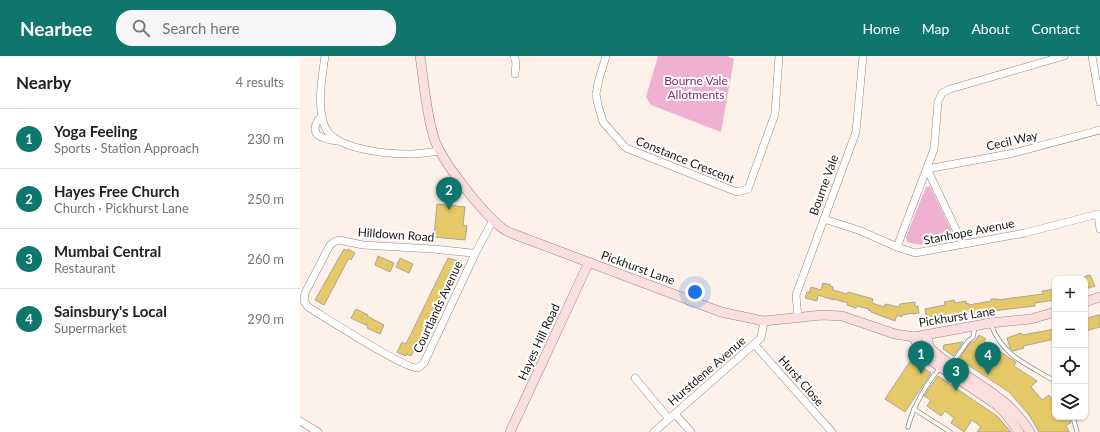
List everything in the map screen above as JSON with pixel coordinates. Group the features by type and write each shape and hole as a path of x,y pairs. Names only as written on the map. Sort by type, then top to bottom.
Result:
{"main road":[{"name":"Pickhurst Lane","path":"420,56 434,140 456,175 493,220 503,229 516,235 721,312 764,321 822,315 842,316 895,334 914,337 990,323 1031,319 1052,313"},
{"name":"Hayes Hill Road","path":"510,432 589,262"},
{"path":"1088,301 1100,297"},
{"path":"926,335 929,346 932,350 1005,402 1016,413 1030,432"},
{"path":"914,337 923,354 997,405 1011,419 1019,432"}],"street":[{"path":"325,56 322,74 322,115 327,130 339,142 377,151 410,154 440,151"},
{"path":"514,56 516,63 515,74"},
{"name":"Constance Crescent","path":"606,56 596,94 598,105 603,122 626,148 737,192 748,189 775,114 779,56"},
{"name":"Bourne Vale","path":"798,318 796,295 856,132 863,56"},
{"path":"897,247 934,149 938,102 942,93 950,89 1064,56"},
{"path":"1092,56 1100,102"},
{"name":"Cecil Way","path":"927,169 1014,152 1100,130"},
{"path":"927,169 963,244"},
{"path":"1099,214 1100,229"},
{"name":"Stanhope Avenue","path":"824,218 915,253 1025,233 1099,214"},
{"name":"Courtlands Avenue","path":"304,301 308,307 376,349 410,368 418,368 424,363 475,254 493,220"},
{"name":"Hilldown Road","path":"304,301 305,293 330,245 339,240 363,245 433,249 475,254"},
{"name":"Hurstdene Avenue","path":"654,432 761,338 764,321"},
{"name":"Hurst Close","path":"754,344 832,432"},
{"path":"635,378 672,416 691,432"},
{"path":"300,421 318,432"}],"lane":[{"path":"990,323 994,333 1008,352 1052,379"},
{"path":"908,426 914,409 940,367 952,365 968,341 973,337 973,326"},
{"path":"914,409 950,432"},
{"path":"1074,420 1077,432"}],"green space":[{"name":"Bourne Vale Allotments","path":"658,56 727,56 734,59 721,132 651,105 646,97"},
{"path":"930,186 953,234 950,241 939,243 923,244 907,242 906,237 926,187"}],"building":[{"path":"437,204 465,207 463,225 467,226 465,240 434,237"},
{"path":"344,249 347,251 348,249 355,253 351,260 349,258 324,305 315,300"},
{"path":"378,256 394,263 390,272 375,265"},
{"path":"400,258 413,264 409,273 396,267"},
{"path":"448,258 458,261 417,345 411,356 407,354 406,356 397,352 402,342 406,344"},
{"path":"1090,275 1095,286 1088,288 1088,276 1085,276"},
{"path":"823,283 831,285 830,286 833,287 833,290 847,294 848,292 873,299 872,303 884,307 885,304 899,307 900,304 915,302 915,307 918,306 919,313 902,315 902,317 897,315 895,321 871,312 868,310 869,309 857,306 856,308 847,305 848,303 834,299 818,295 817,301 805,298 811,287 821,290"},
{"path":"1052,289 1052,300 1035,303 1035,306 968,314 931,322 927,321 925,309 945,305 944,302 954,300 955,303 966,301 966,304 968,303 969,305 991,301 991,299 997,300 1043,294 1042,291"},
{"path":"356,309 384,325 380,334 367,328 368,326 351,318"},
{"path":"1100,315 1100,327 1088,330 1088,318"},
{"path":"1052,330 1052,340 1023,346 1024,348 1013,351 1010,348 1007,338 1021,333 1022,335"},
{"path":"979,335 986,339 984,341 1016,362 1014,366 1037,381 1031,387 1042,400 1049,395 1052,399 1052,420 1070,420 1071,423 1066,425 1069,432 1039,432 1029,415 1009,392 959,359 970,343 975,341"},
{"path":"963,342 953,356 943,349 944,345"},
{"path":"911,360 931,373 905,412 885,399"},
{"path":"938,376 998,417 1011,432 977,432 981,427 972,420 964,432 951,423 954,418 945,411 941,416 927,406 931,400 924,396"}],"place":[{"name":"Hayes Free Church","path":"449,210"},
{"name":"Yoga Feeling","path":"921,374"},
{"name":"Sainsbury's Local","path":"988,375"},
{"name":"Mumbai Central","path":"956,391"}]}
